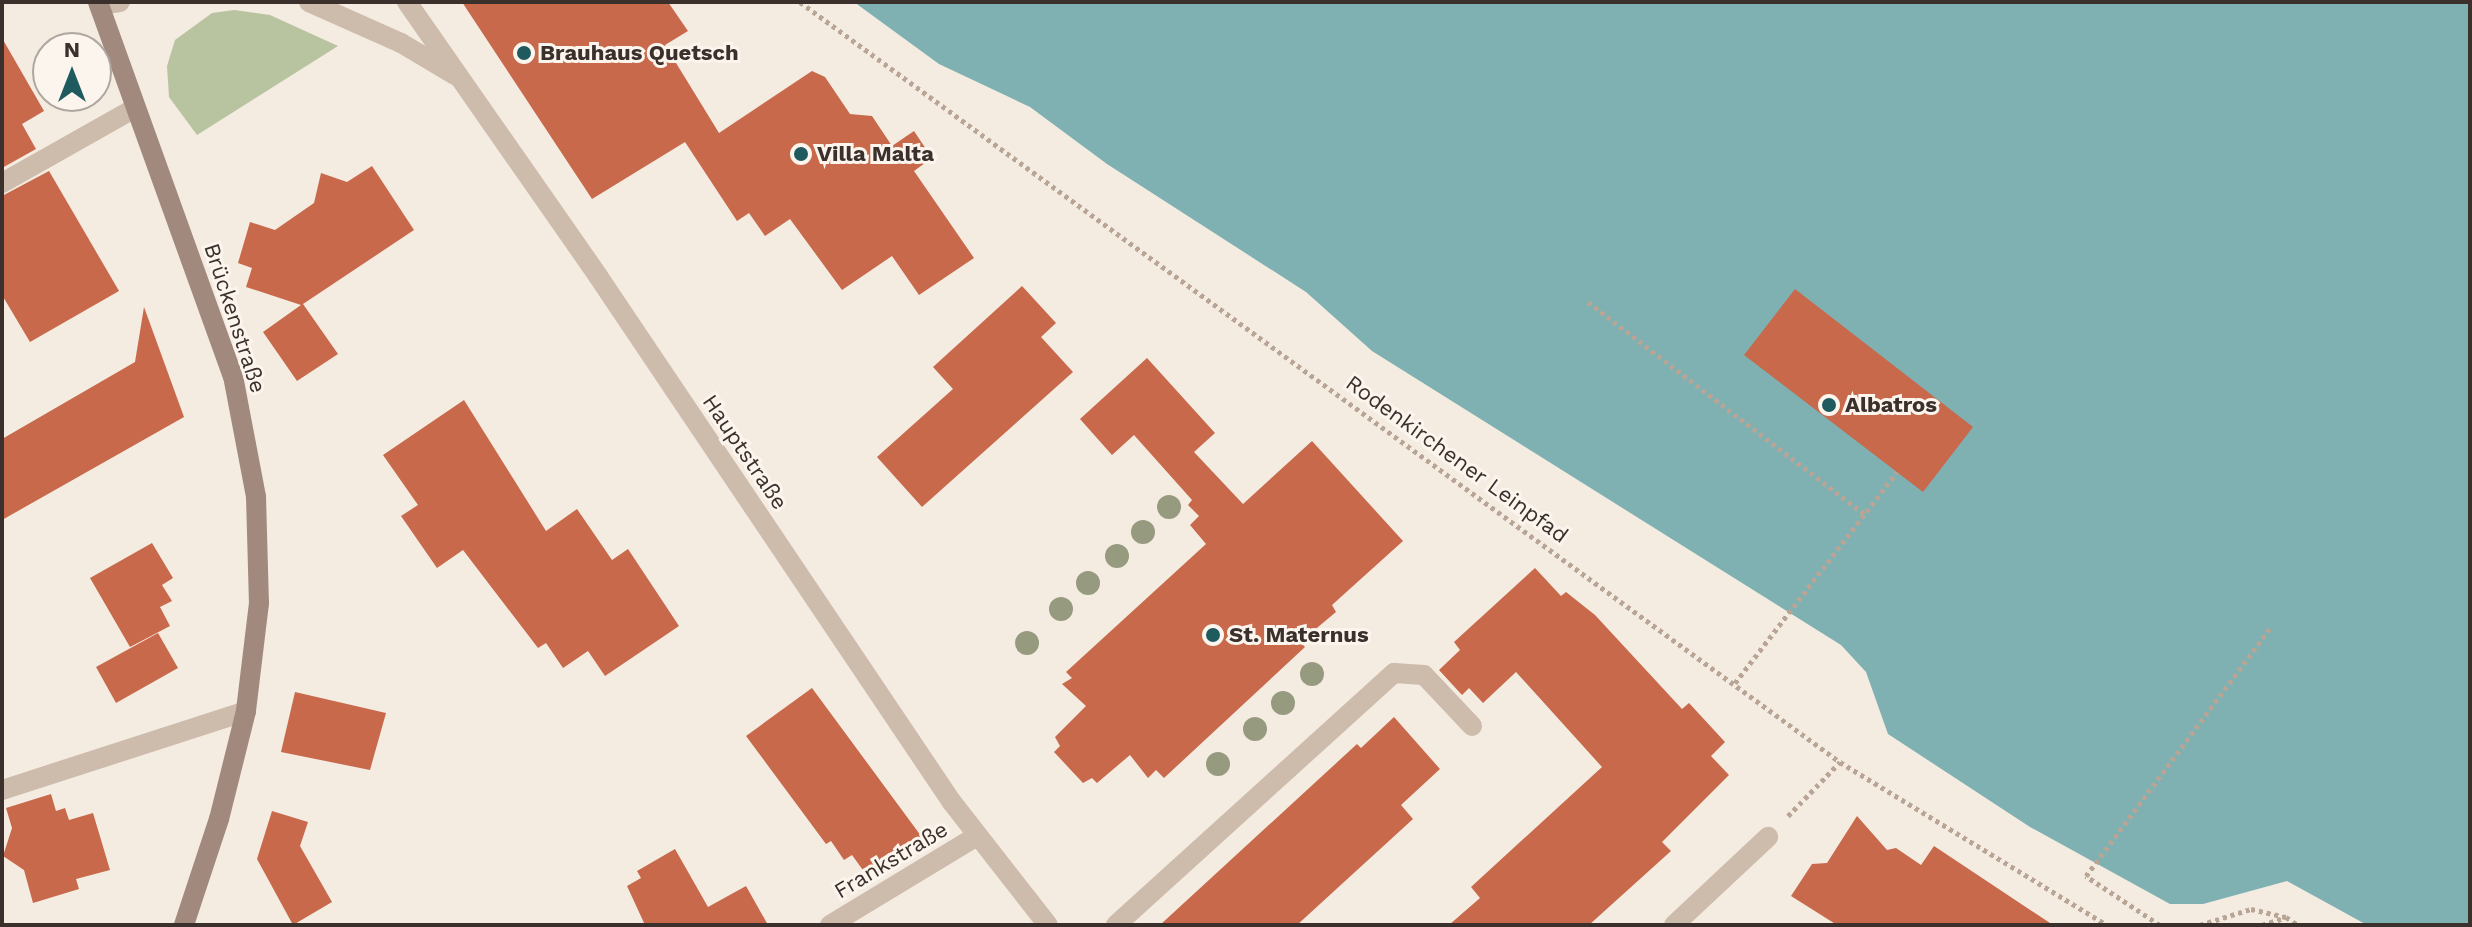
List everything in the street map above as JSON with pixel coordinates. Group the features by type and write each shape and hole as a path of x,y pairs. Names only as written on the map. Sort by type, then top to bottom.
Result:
{"main road":[{"name":"Brückenstraße","path":"98,4 233,376 256,497 259,603 246,711 219,819 184,925"}],"street":[{"path":"98,4 120,2"},
{"path":"309,2 401,43 464,81"},
{"name":"Hauptstraße","path":"407,2 464,81 977,836 1048,925"},
{"path":"2,183 135,108"},
{"path":"1116,925 1394,673 1424,675 1472,726"},
{"path":"2,790 246,711"},
{"name":"Frankstraße","path":"830,925 977,836"},
{"path":"1674,925 1768,837"}],"path":[{"name":"Rodenkirchener Leinpfad","path":"800,2 1840,762 2107,925"},
{"path":"1588,302 1866,515"},
{"path":"1735,683 1897,472"},
{"path":"2160,925 2086,876 2271,627"},
{"path":"1768,837 1840,762"},
{"path":"2200,925 2251,909 2286,917 2298,925"},
{"path":"2262,925 2286,917"}],"green space":[{"path":"234,10 270,15 338,46 197,135 169,97 167,66 175,40 212,13"}],"water":[{"path":"854,2 2470,2 2470,925 2367,925 2287,881 2203,904 2170,904 2030,827 1888,734 1866,672 1841,645 1372,351 1306,292 1107,164 1030,107 939,64"}],"building":[{"path":"462,2 668,2 688,31 665,45 719,133 812,71 825,77 850,114 872,116 892,146 914,131 932,158 914,171 974,258 919,295 892,256 842,290 790,219 765,236 749,213 737,221 685,142 592,199"},
{"path":"2,38 32,90 32,112 42,112 22,124 36,149 2,168"},
{"path":"372,166 414,230 303,304 338,354 297,381 263,332 301,305 246,287 252,268 238,263 250,222 275,230 314,203 321,173 347,182"},
{"path":"49,171 119,291 30,342 2,295 2,196"},
{"path":"1022,286 1056,323 1041,337 1073,372 922,507 877,457 953,389 933,367"},
{"path":"1795,289 1973,427 1923,492 1744,355"},
{"path":"144,307 184,417 2,520 2,439 135,362"},
{"name":"St. Maternus","path":"1147,358 1215,433 1194,452 1243,504 1312,441 1403,541 1332,605 1336,612 1300,642 1305,647 1164,778 1156,770 1148,778 1130,755 1097,783 1092,778 1083,783 1054,752 1060,746 1055,737 1086,706 1062,684 1072,678 1066,672 1206,544 1190,525 1199,516 1188,505 1192,500 1134,435 1112,455 1080,419"},
{"path":"464,400 546,531 577,509 612,560 628,549 679,626 605,676 588,651 563,668 546,643 538,648 463,550 437,568 401,516 418,505 383,455"},
{"path":"152,543 173,578 162,585 172,601 160,607 170,626 130,647 90,578"},
{"path":"1535,568 1561,596 1566,592 1595,615 1682,709 1689,703 1725,742 1711,756 1729,775 1662,842 1671,851 1589,925 1449,925 1480,898 1471,887 1602,767 1516,672 1483,703 1469,688 1462,695 1439,670 1460,650 1454,642"},
{"path":"158,633 178,668 116,703 96,667"},
{"path":"812,688 924,840 865,873 852,855 844,860 831,841 826,844 746,736"},
{"path":"295,692 386,713 370,770 281,752"},
{"path":"1394,717 1440,769 1401,805 1413,819 1297,925 1160,925 1357,744 1361,748"},
{"path":"51,794 56,811 65,808 69,820 93,813 110,870 76,879 79,889 33,903 24,870 3,856 12,828 6,808"},
{"path":"272,811 308,822 300,846 332,902 293,925 257,859"},
{"path":"1857,816 1887,850 1896,848 1921,865 1934,846 2053,925 1837,925 1791,896 1812,864 1827,863"},
{"path":"675,849 708,907 746,886 768,925 645,925 627,886 641,878 637,871"}],"place":[{"name":"Brauhaus Quetsch","path":"524,53"},
{"name":"Villa Malta","path":"801,154"},
{"name":"Albatros","path":"1829,405"},
{"name":"St. Maternus","path":"1213,635"}]}
